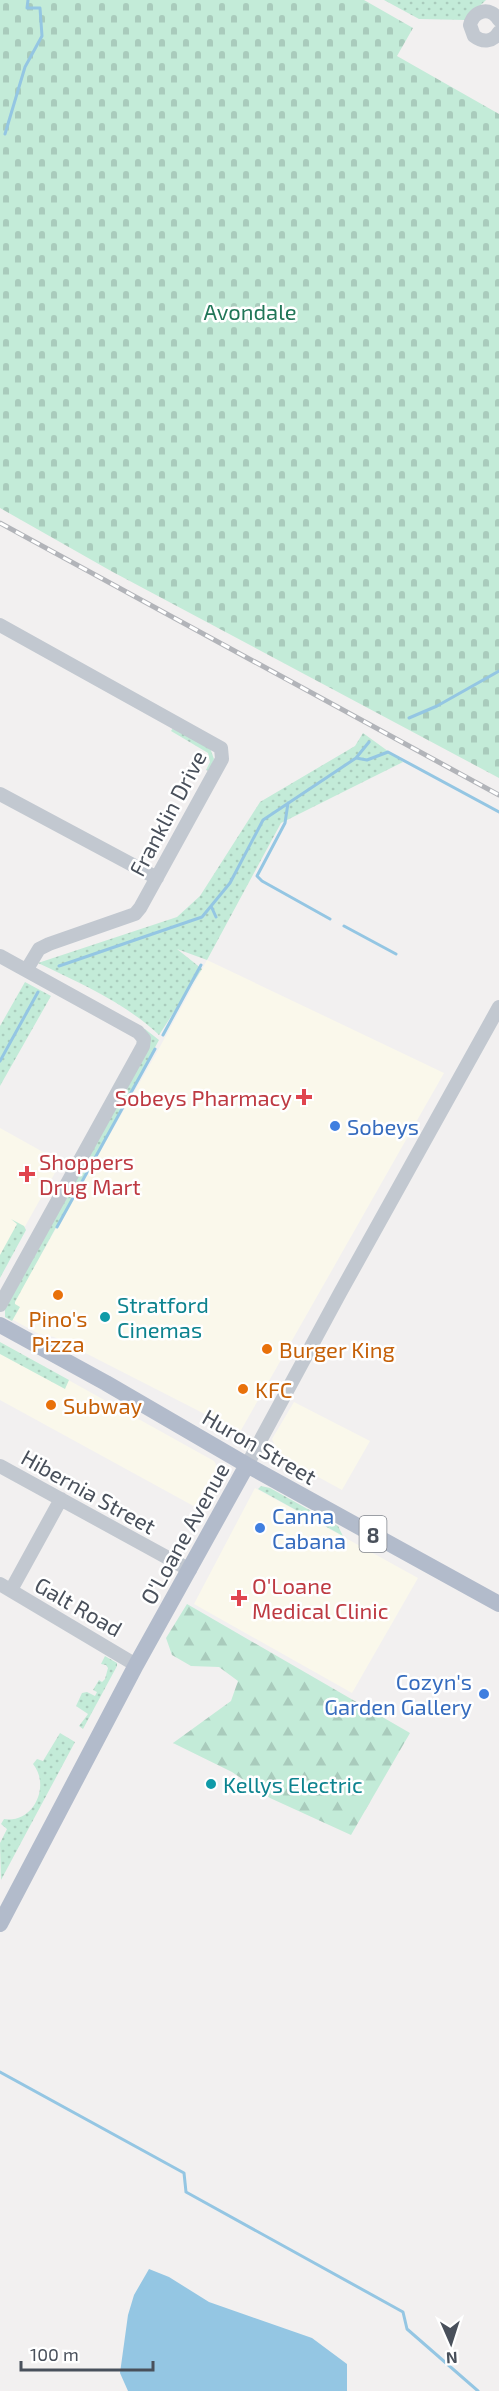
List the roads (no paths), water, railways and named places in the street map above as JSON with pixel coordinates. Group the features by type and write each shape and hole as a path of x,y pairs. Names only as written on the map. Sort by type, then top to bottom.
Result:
{"main road":[{"name":"Huron Street","path":"0,1325 499,1604"},
{"name":"O'Loane Avenue","path":"0,1924 136,1665 247,1465"}],"street":[{"path":"497,12 482,11 473,17 470,25 472,33 478,39 487,41 496,37 499,32"},
{"name":"Franklin Drive","path":"0,625 221,748 222,759 135,914 39,949 27,969"},
{"path":"0,794 157,878"},
{"path":"0,956 138,1032 144,1039 143,1046 0,1305"},
{"name":"O'Loane Avenue","path":"247,1465 499,1007"},
{"name":"Hibernia Street","path":"0,1466 190,1570"},
{"path":"5,1587 61,1499"},
{"name":"Galt Road","path":"5,1587 136,1665"}],"water":[{"path":"149,2269 169,2277 209,2302 312,2338 347,2364 347,2391 128,2391 120,2373 128,2315 134,2295"}],"waterway":[{"path":"5,134 25,67 42,36 40,8 27,8 28,0"},
{"path":"409,718 437,706 499,671"},
{"path":"59,966 202,917 230,883 263,820 356,758 369,742"},
{"path":"356,758 367,760 388,752 499,812"},
{"path":"288,803 285,823 257,876 330,919"},
{"path":"211,906 216,917"},
{"path":"344,926 396,954"},
{"path":"163,1035 201,965"},
{"path":"0,1061 38,992"},
{"path":"57,1227 155,1049"},
{"path":"0,2072 184,2173 186,2192 403,2312 407,2329 478,2391"}],"railway":[{"path":"0,523 499,795"}],"place":[{"name":"Sobeys Pharmacy","path":"304,1097"},
{"name":"Sobeys","path":"335,1126"},
{"name":"Shoppers Drug Mart","path":"27,1174"},
{"name":"Pino's Pizza","path":"58,1295"},
{"name":"Stratford Cinemas","path":"105,1317"},
{"name":"Burger King","path":"267,1349"},
{"name":"KFC","path":"243,1389"},
{"name":"Subway","path":"51,1405"},
{"name":"Canna Cabana","path":"260,1528"},
{"name":"O'Loane Medical Clinic","path":"239,1598"},
{"name":"Cozyn's Garden Gallery","path":"484,1694"},
{"name":"Kellys Electric","path":"211,1784"}],"park label":[{"name":"Avondale","path":"250,311"}]}
